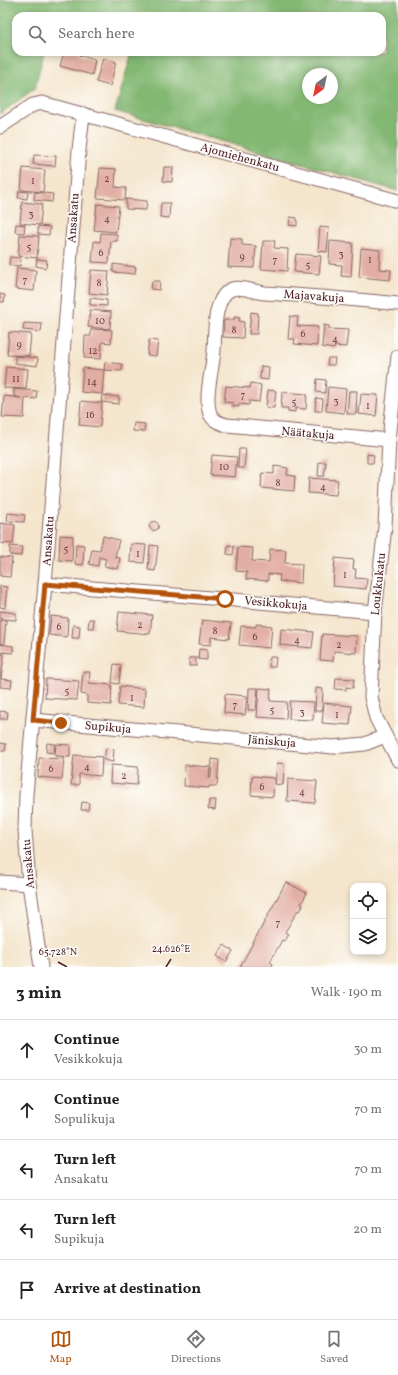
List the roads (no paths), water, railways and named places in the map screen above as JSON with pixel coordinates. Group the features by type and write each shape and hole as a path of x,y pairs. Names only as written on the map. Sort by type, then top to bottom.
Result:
{"street":[{"name":"Ajomiehenkatu","path":"0,127 33,105 42,103 398,200"},
{"name":"Ansakatu","path":"41,967 29,884 25,830 26,796 45,584 83,114"},
{"name":"Majavakuja","path":"227,426 213,419 210,414 208,401 217,310 224,295 231,290 237,288 258,292 398,304"},
{"name":"Loukkukatu","path":"398,356 389,440 385,527 375,612 372,697 376,718 398,760"},
{"name":"Näätakuja","path":"227,426 389,440"},
{"name":"Vesikkokuja","path":"45,584 375,612"},
{"name":"Supikuja","path":"33,720 158,731"},
{"name":"Jäniskuja","path":"158,731 333,746 365,744 385,736"},
{"path":"0,882 29,884"}]}
